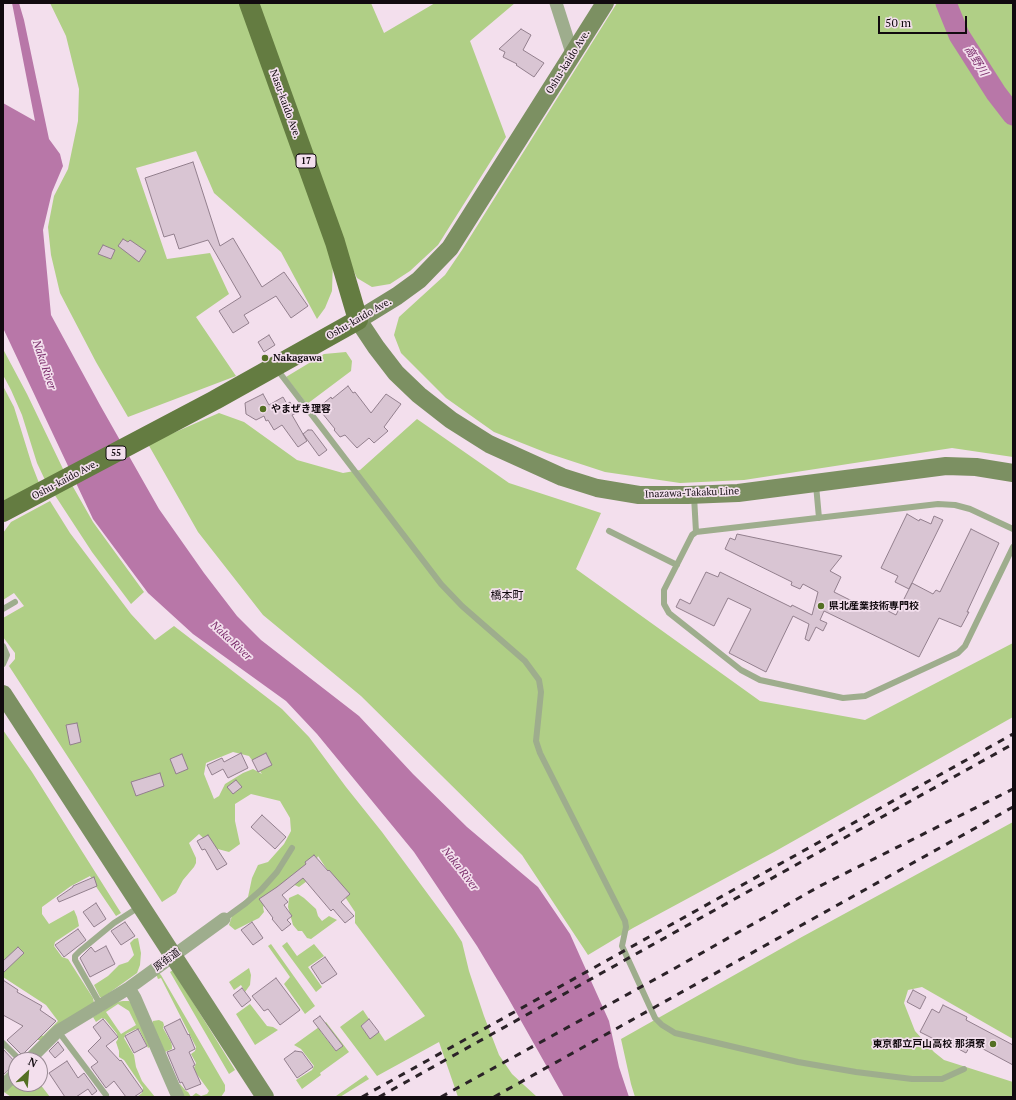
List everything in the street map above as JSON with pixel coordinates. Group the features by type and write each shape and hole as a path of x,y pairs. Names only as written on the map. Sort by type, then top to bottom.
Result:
{"main road":[{"name":"Nasu-kaido Ave.","path":"249,3 335,242 358,320"},
{"name":"Oshu-kaido Ave.","path":"9,509 275,367 358,320 397,296 419,280 450,248 605,3"},
{"name":"Inazawa-Takaku Line","path":"358,320 396,373 419,395 451,420 489,444 562,477 597,488 639,495 694,495 738,492 946,466 976,467 1013,473"},
{"path":"3,694 264,1097"}],"street":[{"path":"556,3 572,53"},
{"name":"原街道","path":"37,1052 58,1031 100,1004 129,988 224,919"},
{"path":"129,988 135,998 178,1097"}],"lane":[{"path":"275,367 441,584 462,606 524,661 539,680 541,692 536,741 540,753 625,921 626,927 622,946 655,1018 662,1026 675,1033 798,1062 856,1072 912,1078 942,1079 964,1069"},
{"path":"816,482 819,518"},
{"path":"694,495 696,532"},
{"path":"1013,529 970,509 955,504 938,504 696,532 692,535 664,590 664,604 669,614 741,670 760,680 768,683 843,698 855,698 865,696 958,653 965,646 1013,547"},
{"path":"609,531 677,565"},
{"path":"3,608 15,602"},
{"path":"3,646 7,655 3,664"},
{"name":"原街道","path":"224,919 261,890 277,872 292,848"},
{"path":"100,1004 75,960 75,956 114,924 140,906"},
{"path":"58,1031 106,1095"},
{"path":"3,1043 12,1052"}],"green space":[{"path":"50,3 371,3 384,33 435,3 515,3 470,41 506,137 438,245 410,271 390,284 372,287 357,278 336,234 332,291 325,308 317,319 281,252 214,193 196,151 136,168 167,259 210,253 229,294 196,317 236,376 128,417 96,362 60,293 51,255 48,227 54,196 68,169 78,121 79,89 66,36"},
{"path":"617,3 1013,3 1013,457 952,448 744,480 680,483 605,472 547,453 494,432 446,398 401,353 394,335 399,317 445,275"},
{"path":"3,349 27,394 64,471 93,522 144,592 131,604 92,552 45,480 37,463 22,415 3,375"},
{"path":"346,352 352,361 351,371 307,404 286,377 324,354"},
{"path":"3,386 14,407 39,483 3,501"},
{"path":"219,413 244,422 297,460 343,473 360,470 417,419 509,483 601,513 576,569 760,701 865,720 1013,643 1013,717 774,852 633,928 588,955 522,855 361,696 263,615 198,532 148,444"},
{"path":"50,501 70,533 131,614 155,640 174,626 282,709 309,737 382,832 462,942 469,971 499,1055 512,1074 537,1097 458,1097 439,1042 377,1076 340,1027 363,1010 369,1019 361,1026 370,1038 379,1032 385,1041 425,1016 355,923 355,912 318,856 307,881 299,887 288,882 281,885 263,907 264,912 259,918 235,930 229,925 232,916 248,897 252,878 258,865 268,862 284,844 291,831 290,818 280,801 251,794 235,804 235,821 240,844 229,852 214,848 199,834 189,843 196,858 194,867 183,880 176,893 162,902 9,666 15,659 15,653 3,637 3,618 24,606 14,593 3,600 3,533 11,522","holes":["233,752 249,756 262,774 253,769 243,773 225,784 219,796 214,799 204,774 206,763"]},
{"path":"3,730 32,772 121,913 116,916 90,876 71,886 42,907 42,914 49,924 74,910 79,926 55,942 54,946 62,957 68,959 93,998 94,1003 42,1040 38,1040 19,1023 43,1036 58,1021 46,1005 3,977"},
{"path":"1013,822 1013,1039 922,987 908,990 904,1003 915,1031 934,1052 944,1060 1013,1082 1013,1097 635,1097 621,1039 800,938"},
{"path":"298,894 316,909 318,916 322,921 329,916 337,920 311,939 307,938 302,931 298,931 293,925 288,907 289,898"},
{"path":"138,938 141,953 140,965 137,973 102,998 100,997 94,985 108,976 119,965 128,962 134,955 130,943 134,939"},
{"path":"287,942 297,956 314,944 324,956 308,967 322,987 316,992 282,946"},
{"path":"271,944 315,1006 305,1014 284,984 290,977 268,946"},
{"path":"249,968 251,975 250,985 245,992 241,985 234,990 229,982"},
{"path":"173,970 235,1070 229,1074 170,972"},
{"path":"159,973 225,1085 225,1091 221,1097 191,1097 196,1093 201,1096 207,1094 209,1091 194,1068 196,1063 191,1054 195,1051 196,1047 161,978 158,979 156,974"},
{"path":"129,1001 133,1004 151,1046 148,1048 139,1029 126,1034 124,1038 134,1055 136,1067 142,1081 155,1097 137,1097 142,1093 143,1088 124,1060 119,1057 116,1042 118,1039 117,1034 105,1019 102,1018 96,1022 93,1017 117,1002","holes":["118,1004 129,1011 136,1025 121,1034 106,1012"]},
{"path":"250,1004 267,1026 278,1030 255,1045 236,1014"},
{"path":"159,1020 163,1022 163,1028 172,1046 172,1049 165,1052 152,1024 153,1021"},
{"path":"326,1022 349,1052 320,1073 321,1075 302,1089 296,1080 312,1070 314,1066 301,1049 294,1045","holes":["328,1027 342,1046 336,1051 321,1032"]},
{"path":"366,1075 369,1079 340,1097 336,1096"},
{"path":"180,1084 191,1097 182,1097 178,1085"},
{"path":"8,1088 8,1092 46,1092 50,1097 11,1097 4,1092"}],"water":[{"name":"Naka River","path":"12,3 19,3 24,20 49,139 60,154 63,166 52,192 43,230 51,315 100,405 159,509 204,573 237,616 261,640 359,716 413,774 467,827 538,887 570,934 609,1021 619,1067 629,1097 564,1097 477,946 414,852 317,734 286,701 193,634 148,593 93,519 3,328 3,103 35,121"}],"building":[{"path":"521,29 531,35 523,50 544,63 534,77 516,65 517,64 503,57 505,52 499,49"},
{"path":"193,162 220,246 233,238 262,287 284,272 308,306 291,318 276,296 244,315 249,323 233,333 219,311 241,297 208,240 179,249 174,234 164,237 145,178"},
{"path":"123,239 128,242 130,240 146,251 139,262 118,246"},
{"path":"103,245 115,250 111,259 98,254"},
{"path":"269,335 275,345 264,352 258,342"},
{"path":"348,386 353,393 355,392 371,413 386,394 401,404 384,427 388,431 374,443 369,438 357,448 345,435 340,437 318,408"},
{"path":"263,394 269,405 283,397 287,404 290,402 296,413 292,415 307,441 298,447 282,425 274,430 268,420 266,421 264,416 256,420 246,414 245,403"},
{"path":"308,430 312,430 327,450 319,456 303,434"},
{"path":"907,514 919,521 920,519 931,524 934,516 943,520 909,589 895,582 898,576 881,568"},
{"path":"971,529 999,543 961,627 939,618 919,657 824,611 820,620 827,623 823,631 816,627 809,641 805,639 809,624 793,616 766,672 729,653 751,609 728,598 714,626 676,607 680,599 690,604 706,572 718,577 720,572 791,607 792,605 812,615 818,592 803,584 800,589 791,585 792,582 725,549 730,538 735,540 737,534 842,556 830,571 841,577 834,592 868,609 872,603 896,615 912,583 933,594 936,590 940,592"},
{"path":"77,723 81,742 70,745 66,725"},
{"path":"241,753 248,768 228,778 223,769 212,775 207,765 222,758 224,762"},
{"path":"266,753 272,765 258,772 252,760"},
{"path":"182,754 188,769 176,774 170,759"},
{"path":"160,773 164,786 136,796 131,782"},
{"path":"236,780 242,787 233,794 227,787"},
{"path":"262,815 286,837 275,849 251,827"},
{"path":"208,835 227,864 217,870 205,849 202,850 197,841"},
{"path":"314,855 350,894 341,902 354,916 345,923 333,909 331,911 303,878 282,895 288,902 284,905 292,916 287,920 291,924 282,931 259,899 306,864 305,862"},
{"path":"94,877 97,886 59,902 57,898 73,886"},
{"path":"96,903 106,919 94,927 83,912"},
{"path":"125,922 135,936 121,945 111,931"},
{"path":"252,922 263,938 253,945 241,930"},
{"path":"78,929 86,940 64,957 55,945"},
{"path":"106,946 115,964 90,977 80,958 91,947 95,952"},
{"path":"18,947 24,953 3,973 3,961"},
{"path":"325,957 337,974 322,984 311,967"},
{"path":"276,978 300,1010 280,1025 268,1009 264,1011 252,996"},
{"path":"3,980 18,990 17,992 42,1006 40,1010 56,1021 25,1052 19,1052 7,1040 23,1026 3,1015"},
{"path":"242,988 251,1000 242,1007 233,995"},
{"path":"913,990 926,997 920,1009 907,1002"},
{"path":"943,1005 967,1017 966,1020 1013,1045 1013,1065 972,1043 966,1053 953,1046 952,1048 920,1032 932,1009 939,1013"},
{"path":"320,1016 343,1046 336,1051 313,1021"},
{"path":"103,1019 118,1037 106,1046 120,1061 121,1060 143,1091 134,1097 126,1097 114,1081 106,1088 91,1067 98,1062 88,1051 101,1038 93,1027"},
{"path":"180,1019 188,1035 189,1034 195,1049 189,1052 201,1084 186,1090 182,1082 180,1083 167,1052 175,1049 164,1027"},
{"path":"369,1019 379,1032 370,1039 361,1026"},
{"path":"138,1029 147,1046 134,1053 125,1036"},
{"path":"58,1042 64,1050 55,1058 49,1051"},
{"path":"3,1049 8,1054 8,1070 3,1075"},
{"path":"295,1051 302,1052 313,1067 297,1078 284,1059"},
{"path":"67,1061 78,1078 84,1073 97,1091 92,1095 88,1089 76,1097 65,1097 49,1073"}],"waterway":[{"name":"高野川","path":"946,3 959,35 996,93 1013,115"}],"railway":[{"path":"362,1097 1013,734"},
{"path":"379,1097 1013,744"},
{"path":"441,1097 670,971 820,886 1013,789"},
{"path":"494,1097 1013,807"}],"place":[{"name":"Nakagawa","path":"265,358"},
{"name":"やまぜき理容","path":"263,409"},
{"name":"県北産業技術専門校","path":"821,606"},
{"name":"東京都立戸山高校 那須寮","path":"993,1044"}],"district":[{"name":"橋本町","path":"507,596"}]}
